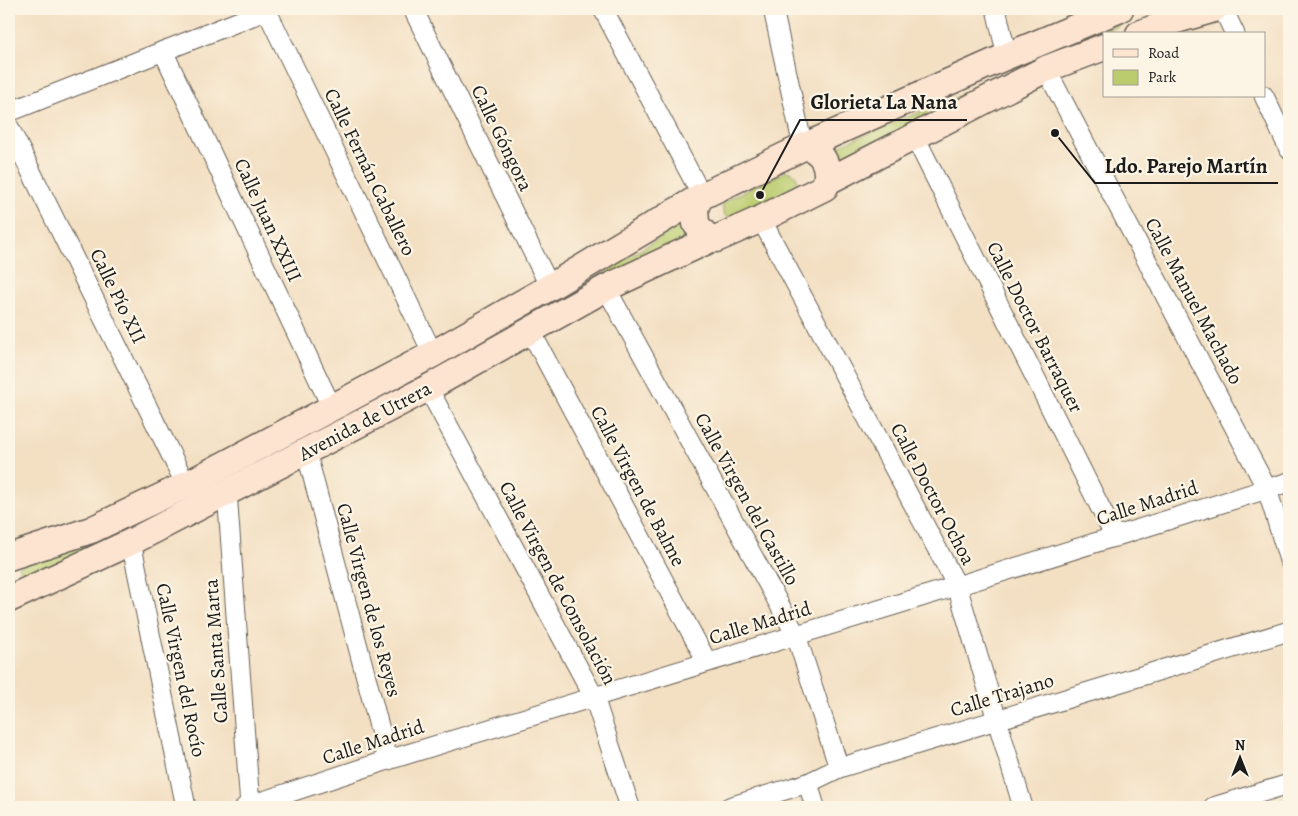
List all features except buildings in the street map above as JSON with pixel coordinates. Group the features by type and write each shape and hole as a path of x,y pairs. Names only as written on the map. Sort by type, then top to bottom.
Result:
{"street":[{"path":"9,112 268,9"},
{"name":"Calle Fernán Caballero","path":"268,9 433,354"},
{"name":"Calle Góngora","path":"413,9 550,287"},
{"path":"603,9 701,197 695,208 696,222 704,234 711,239"},
{"path":"773,9 804,147"},
{"path":"996,9 1007,56"},
{"path":"804,147 1007,56 1120,9"},
{"path":"1142,32 1171,15 1214,9"},
{"path":"1223,9 1234,32"},
{"path":"826,182 1046,69 1103,47"},
{"name":"Calle Juan XXIII","path":"163,51 332,408"},
{"name":"Calle Manuel Machado","path":"1046,69 1268,488 1289,560"},
{"path":"1265,98 1289,149"},
{"name":"Calle Pío XII","path":"9,126 186,485"},
{"name":"Calle Doctor Barraquer","path":"915,137 1115,537"},
{"name":"Avenida de Utrera","path":"9,557 91,530 186,485 433,354 701,197 804,147"},
{"path":"804,147 814,150 821,156 828,176 826,182"},
{"name":"Avenida de Utrera","path":"12,598 131,542 428,388 606,288 711,239 718,239 762,219 824,187 826,182"},
{"name":"Calle Doctor Ochoa","path":"762,219 957,586 1023,807"},
{"name":"Calle Virgen del Castillo","path":"606,288 796,635 839,768"},
{"name":"Calle Virgen de Balme","path":"530,330 707,662"},
{"name":"Calle Virgen de Consolación","path":"428,388 594,696 630,807"},
{"name":"Calle Virgen de los Reyes","path":"306,451 388,760"},
{"name":"Calle Madrid","path":"248,806 388,760 1289,482"},
{"name":"Calle Santa Marta","path":"227,492 248,806"},
{"name":"Calle Virgen del Rocío","path":"131,542 186,807"},
{"path":"9,570 12,598"},
{"name":"Calle Trajano","path":"729,807 808,783 839,768 1289,630"},
{"path":"808,783 815,807"},
{"path":"1213,807 1289,784"}],"green space":[{"path":"1126,19 1116,27 951,103 950,100"},
{"path":"937,105 939,108 834,168 826,151"},
{"path":"786,171 796,176 797,185 795,188 737,219 730,219 724,214 723,207 725,201"},
{"path":"685,222 692,239 587,289 584,285"},
{"path":"101,539 102,544 26,582 19,566"}],"place":[{"name":"Ldo. Parejo Martín","path":"1055,133"},
{"name":"Glorieta La Nana","path":"760,195"}]}
